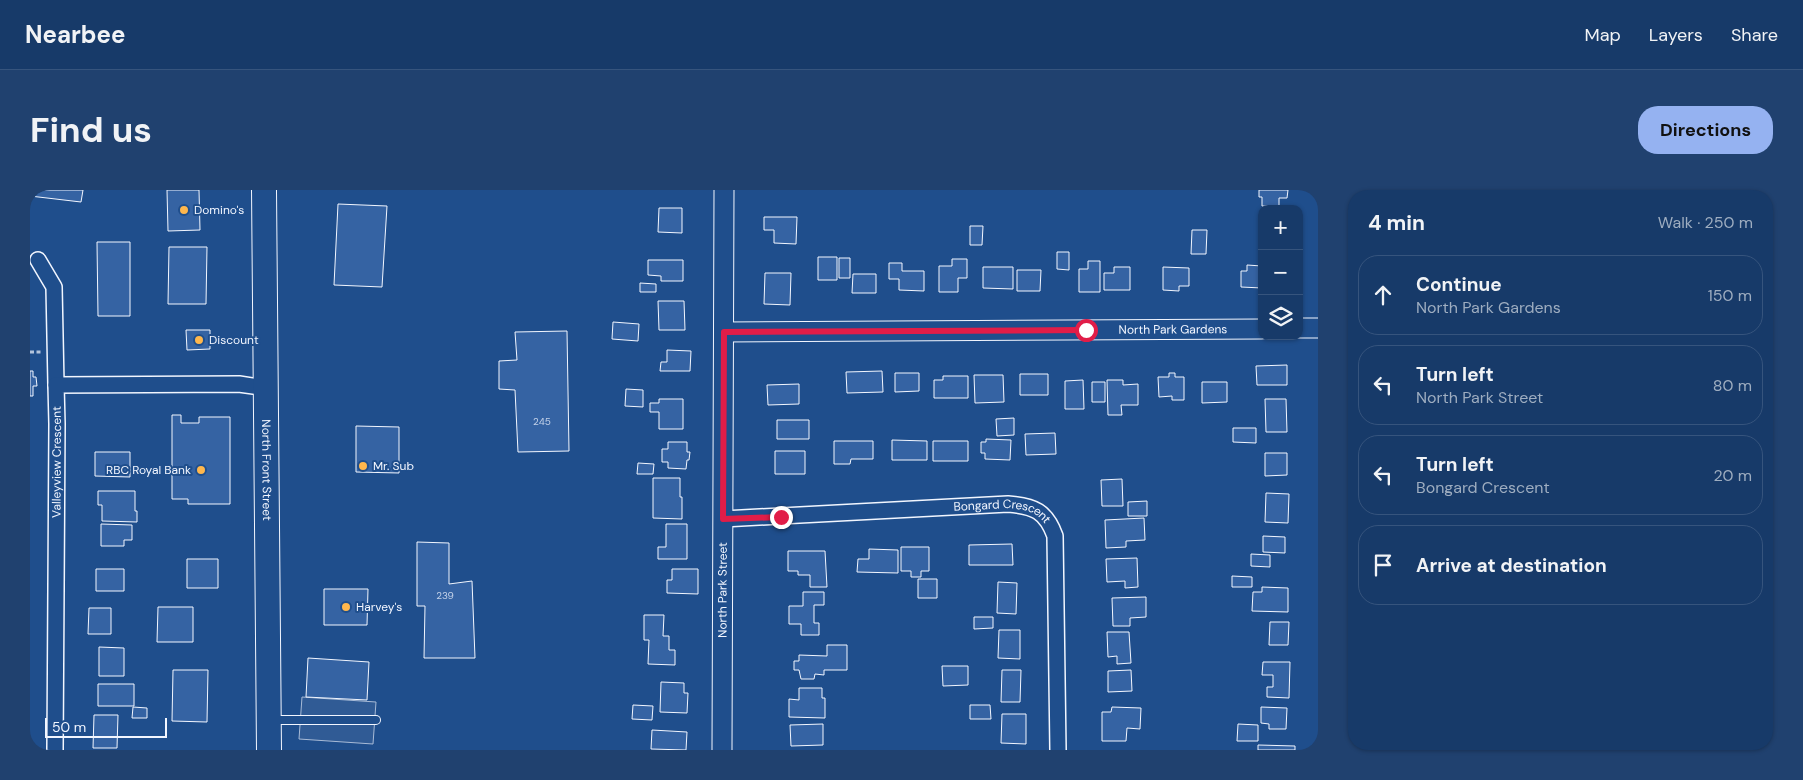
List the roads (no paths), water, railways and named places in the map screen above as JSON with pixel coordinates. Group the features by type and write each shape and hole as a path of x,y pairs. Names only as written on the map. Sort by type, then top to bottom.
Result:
{"main road":[{"name":"North Front Street","path":"264,190 269,750"}],"street":[{"name":"North Park Street","path":"722,750 724,190"},
{"name":"Valleyview Crescent","path":"38,260 54,287 57,444 55,750"},
{"path":"1303,328 1318,328"},
{"name":"North Park Gardens","path":"724,332 1258,329"},
{"path":"56,384 238,384 266,388"},
{"name":"Bongard Crescent","path":"723,519 1008,504 1025,506 1038,511 1050,522 1055,536 1058,750"}],"lane":[{"path":"269,720 376,720"}],"place":[{"name":"Domino's","path":"184,210"},
{"name":"Discount","path":"199,340"},
{"name":"Mr. Sub","path":"363,466"},
{"name":"RBC Royal Bank","path":"201,470"},
{"name":"Harvey's","path":"346,607"}]}
